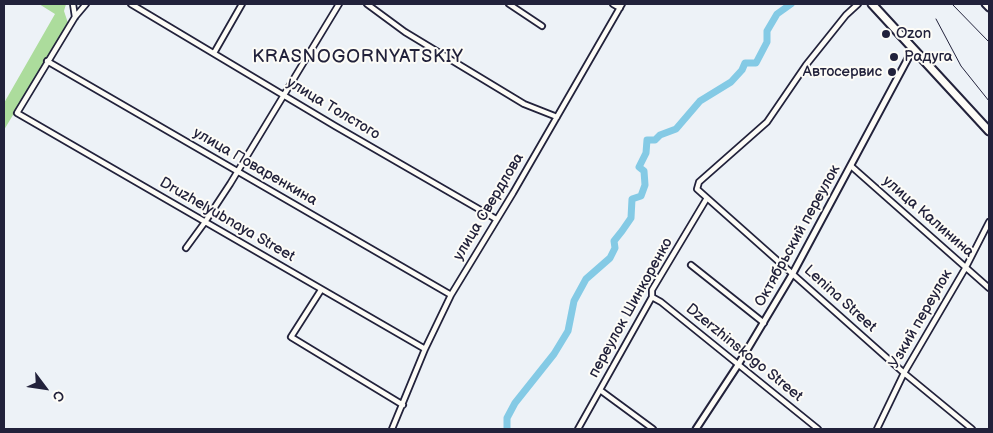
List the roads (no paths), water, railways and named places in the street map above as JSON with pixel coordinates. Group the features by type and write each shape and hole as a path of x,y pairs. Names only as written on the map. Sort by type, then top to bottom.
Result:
{"main road":[{"path":"872,4 989,131"}],"street":[{"path":"73,4 75,17"},
{"path":"47,61 75,17 86,4"},
{"name":"улица Толстого","path":"132,4 496,219"},
{"path":"214,53 242,4"},
{"path":"186,248 206,222 339,4"},
{"path":"367,4 405,32 524,104 557,117"},
{"path":"509,4 542,26"},
{"path":"613,4 621,6"},
{"name":"Lenina Street","path":"858,4 846,15 806,65 767,122 699,182 697,189 904,373 972,429"},
{"path":"985,4 989,8"},
{"name":"улица Свердлова","path":"392,429 424,349 451,295 621,6"},
{"name":"Октябрьский переулок","path":"696,429 764,323 793,273 914,49"},
{"name":"Druzhelyubnaya Street","path":"47,61 17,113 424,349"},
{"name":"улица Поваренкина","path":"47,61 451,295"},
{"name":"улица Калинина","path":"851,166 989,288"},
{"name":"переулок Шинкоренко","path":"578,429 652,297 652,290 707,198"},
{"name":"Узкий переулок","path":"877,429 904,373 966,267 989,222"},
{"path":"691,265 764,323"},
{"path":"321,290 291,337 402,405"},
{"name":"Dzerzhinskogo Street","path":"652,297 818,429"},
{"path":"600,390 653,429"}],"waterway":[{"path":"507,429 507,418 515,403 554,354 568,331 574,301 586,279 610,258 615,248 614,241 631,218 632,199 641,196 645,185 644,171 639,167 646,153 647,140 655,140 660,135 676,129 700,101 731,82 742,70 745,63 756,63 767,42 767,31 777,14 791,4"}],"railway":[{"path":"952,4 989,42"},
{"path":"936,19 961,66 989,101"}],"place":[{"name":"Ozon","path":"886,34"},
{"name":"Радуга","path":"894,57"},
{"name":"Автосервис","path":"892,72"}],"district":[{"name":"KRASNOGORNYATSKIY","path":"358,57"}]}
